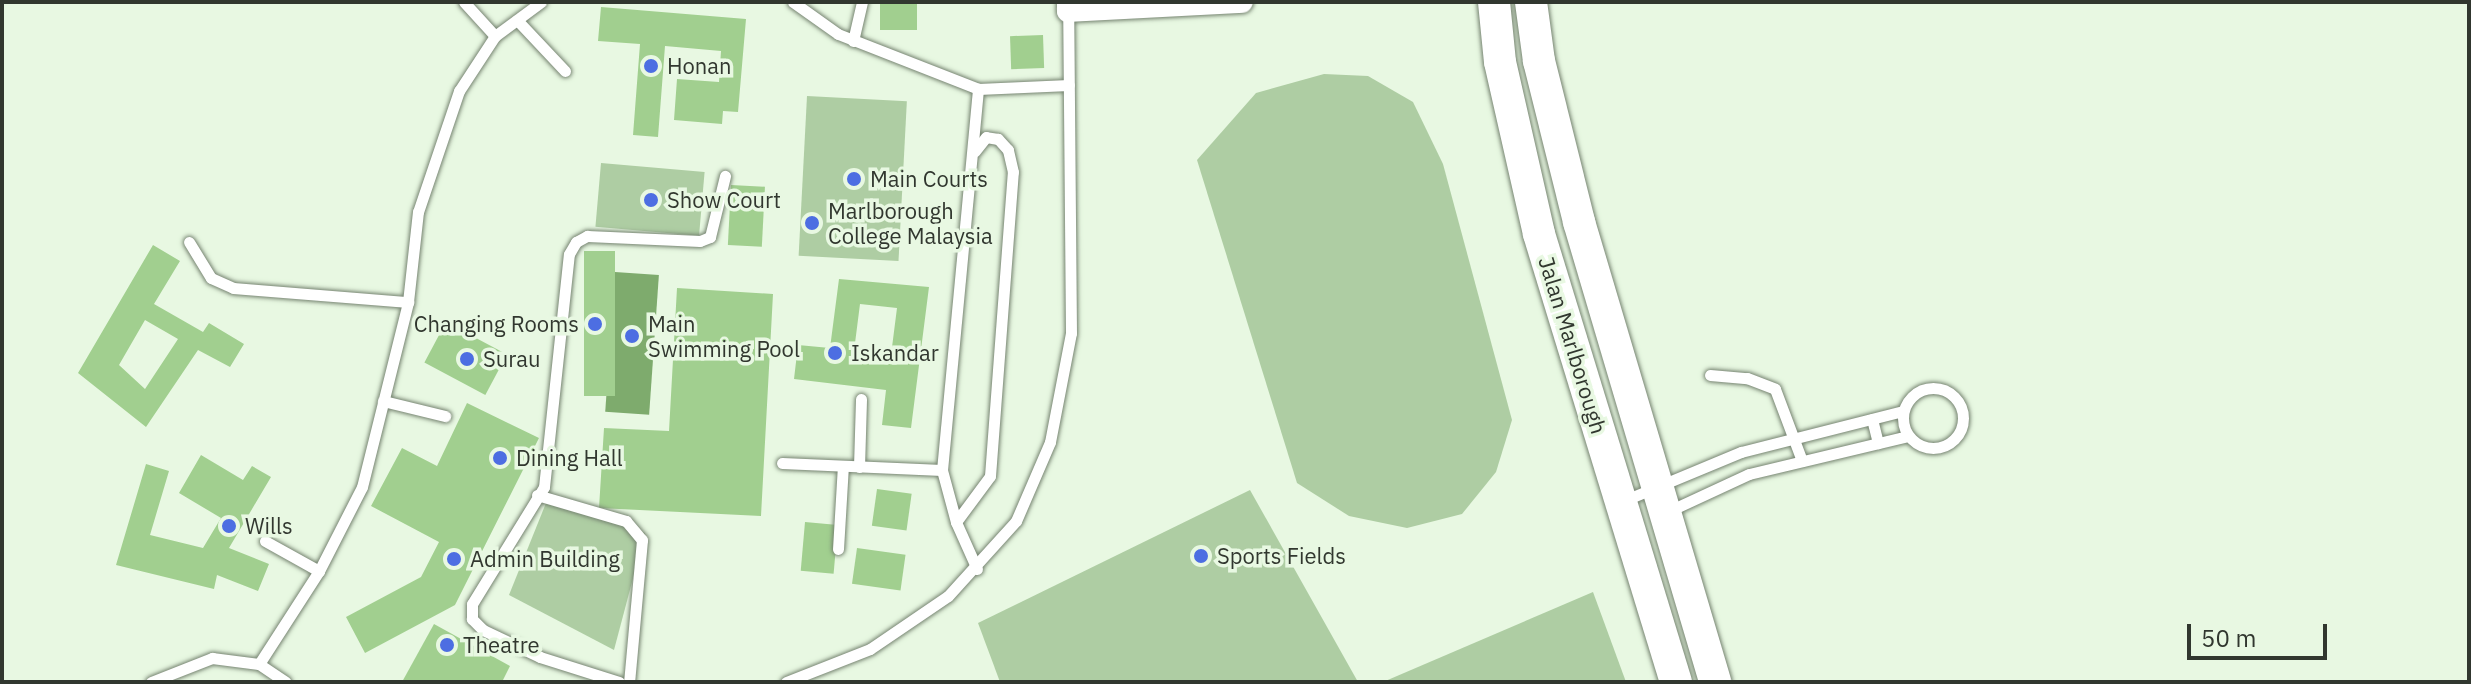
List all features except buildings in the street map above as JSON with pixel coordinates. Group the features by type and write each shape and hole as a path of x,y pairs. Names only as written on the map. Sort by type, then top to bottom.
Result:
{"street":[{"path":"1068,6 1242,2"},
{"name":"Jalan Marlborough","path":"1494,2 1500,62 1539,234 1676,682"},
{"name":"Jalan Marlborough","path":"1531,2 1539,61 1579,222 1715,682"}],"lane":[{"path":"464,2 495,36"},
{"path":"259,664 319,571 362,487 408,302 418,212 459,91 495,36 541,2"},
{"path":"793,2 853,41 978,89 1069,85"},
{"path":"853,41 862,2"},
{"path":"786,682 870,649 948,596 977,569 1016,521 1056,419 1071,333 1068,6"},
{"path":"517,20 565,71"},
{"path":"977,569 956,522 942,470 975,151 978,89"},
{"path":"956,522 990,476 1013,172 1008,150 998,139 986,137 975,151"},
{"path":"619,682 540,657 483,630 472,619 472,604 545,481 569,254 576,242 587,236 700,241 710,237 725,176"},
{"path":"189,242 211,278 233,288 408,302"},
{"path":"1710,375 1769,385 1782,399 1802,461"},
{"path":"1661,500 1754,449 1903,411 1915,393 1933,388 1952,394 1962,410 1961,431 1947,446 1927,449 1908,436 1903,411"},
{"path":"859,467 861,399"},
{"path":"383,401 445,416"},
{"path":"1872,419 1878,443"},
{"path":"1621,502 1661,500 1759,471 1908,436"},
{"path":"1754,449 1759,471"},
{"path":"782,463 942,470"},
{"path":"838,549 843,466"},
{"path":"537,495 626,521 642,540 629,682"},
{"path":"265,541 319,571"},
{"path":"151,682 212,658 259,664 286,682"}],"shaded area":[{"path":"1324,74 1368,76 1413,102 1443,164 1512,420 1496,472 1462,514 1407,528 1349,516 1297,483 1197,160 1256,93"},
{"name":"Main Courts","path":"807,96 907,101 898,261 799,256"},
{"name":"Show Court","path":"601,163 705,172 699,236 595,227"},
{"name":"Main Swimming Pool","path":"615,272 659,275 649,415 605,412"},
{"name":"Sports Fields","path":"1250,490 1358,682 1000,682 978,623"},
{"path":"548,498 645,533 614,650 509,595"},
{"path":"1593,592 1626,682 1383,682"}],"place":[{"name":"Honan","path":"651,66"},
{"name":"Main Courts","path":"854,179"},
{"name":"Show Court","path":"651,200"},
{"name":"Marlborough College Malaysia","path":"812,223"},
{"name":"Changing Rooms","path":"595,324"},
{"name":"Main Swimming Pool","path":"632,336"},
{"name":"Iskandar","path":"835,353"},
{"name":"Surau","path":"467,359"},
{"name":"Dining Hall","path":"500,458"},
{"name":"Wills","path":"229,526"},
{"name":"Sports Fields","path":"1201,556"},
{"name":"Admin Building","path":"454,559"},
{"name":"Theatre","path":"447,645"}]}
